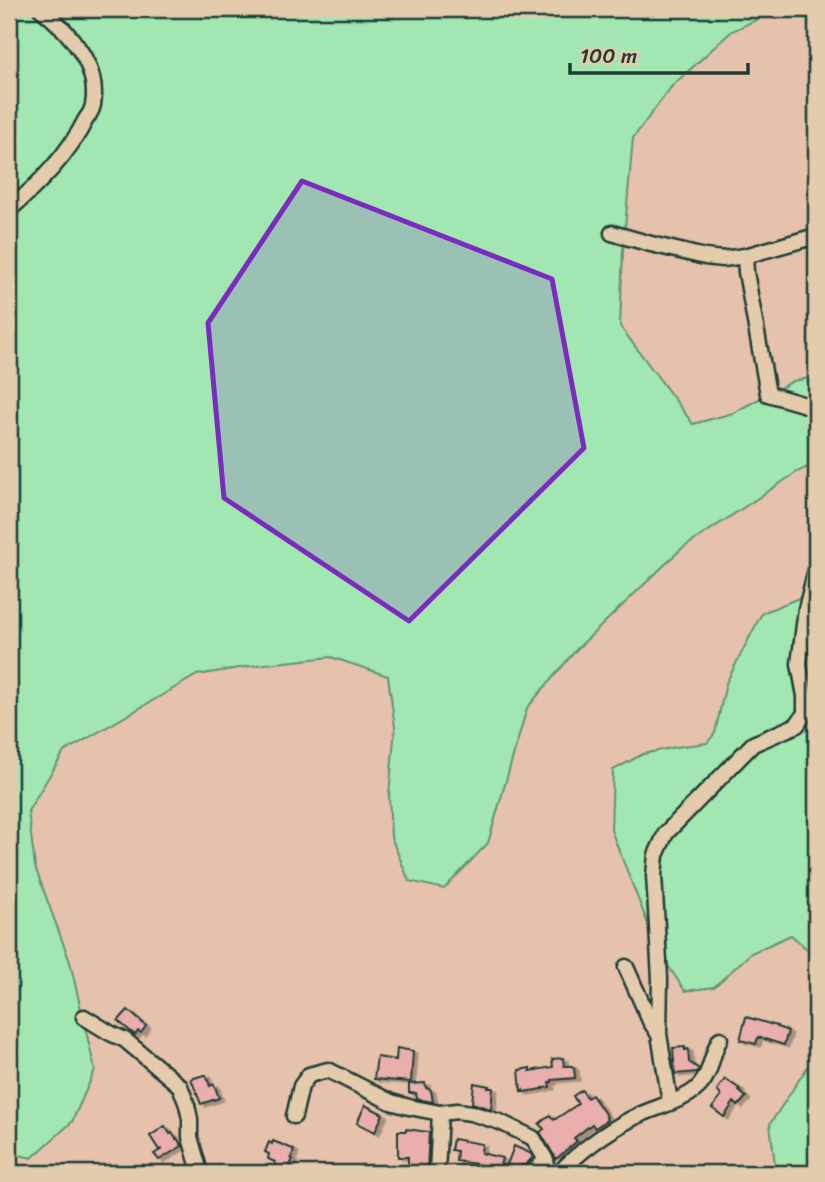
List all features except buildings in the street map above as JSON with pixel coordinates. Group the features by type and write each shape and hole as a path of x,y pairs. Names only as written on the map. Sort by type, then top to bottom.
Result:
{"street":[{"path":"9,210 33,190 54,166 80,132 93,106 94,86 86,60 75,43 41,9"},
{"path":"612,233 705,257 723,258 745,256 816,236"},
{"path":"745,256 768,394 816,408"},
{"path":"670,1102 659,1034 660,979 654,875 656,855 666,834 753,744 797,725 805,713 806,695 799,664 806,609 816,569"},
{"path":"626,967 650,1021 659,1034"},
{"path":"84,1017 125,1040 180,1086 190,1119 190,1136 198,1165 197,1173"},
{"path":"558,1173 610,1131 635,1117 691,1095 709,1072 715,1048 720,1040"},
{"path":"294,1116 301,1086 309,1075 328,1070 391,1102 440,1113 471,1113 525,1133 533,1138 546,1160 532,1173"},
{"path":"437,1173 440,1113"}],"highlighted area":[{"path":"302,181 552,279 584,448 409,621 224,498 208,323"}],"green space":[{"path":"9,9 780,9 732,31 672,86 633,138 623,250 620,326 693,424 733,413 793,381 816,377 816,463 797,472 680,550 576,650 527,708 488,843 444,889 409,881 391,837 389,795 395,727 388,676 331,657 197,675 64,752 28,811 35,867 70,962 95,1070 72,1122 32,1158 9,1153"},
{"path":"816,591 816,957 791,935 751,953 714,987 685,991 659,952 611,830 613,770 643,754 707,743 715,733 726,683 762,613"},
{"path":"816,1054 816,1173 776,1173 770,1124"}]}
